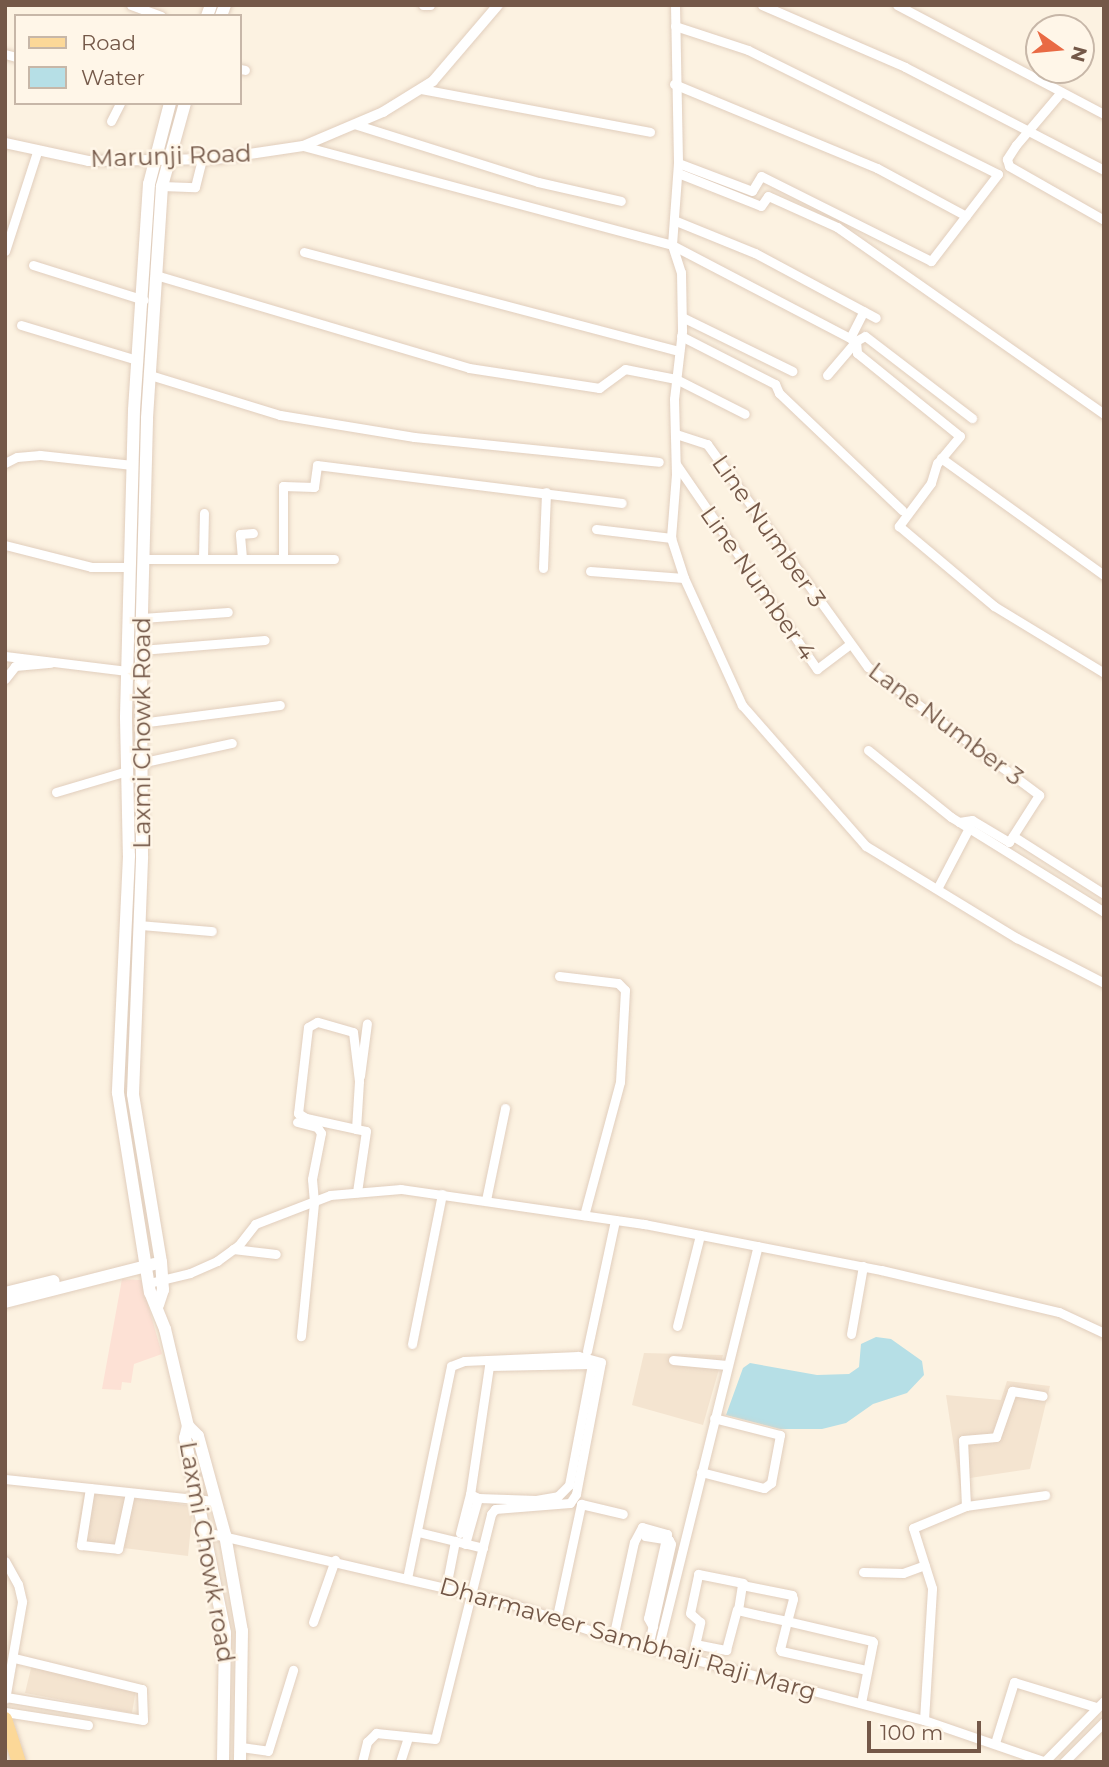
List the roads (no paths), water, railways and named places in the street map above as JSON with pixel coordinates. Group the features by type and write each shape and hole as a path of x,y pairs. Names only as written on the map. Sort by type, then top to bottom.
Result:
{"main road":[{"name":"Laxmi Chowk Road","path":"158,1305 163,1279 154,1259 118,1093 129,856 127,671 136,377 144,300 152,159 167,105"},
{"name":"Laxmi Chowk Road","path":"154,1259 133,1094 140,925 141,650 150,377 159,276 162,186 166,159 184,105"},
{"path":"136,377 150,377"},
{"path":"130,563 144,559"},
{"path":"126,752 140,758"},
{"path":"5,1293 154,1259"},
{"path":"5,1302 154,1259"},
{"name":"Laxmi Chowk road","path":"154,1259 149,1283 158,1305 188,1426 185,1438 225,1633 223,1762"},
{"name":"Laxmi Chowk road","path":"188,1426 198,1436 216,1501 225,1535 242,1630 240,1762"},
{"path":"5,1719 19,1762"}],"street":[{"path":"131,5 156,14"},
{"path":"423,5 430,5"},
{"name":"Marunji Road","path":"5,143 88,161 202,159 303,146 354,124 421,89 456,59 498,5"},
{"path":"675,5 674,85 678,168 676,221 672,245 681,272 682,317 676,379 676,464 671,538 684,578 742,705 866,846 1017,938 1104,983"},
{"path":"761,5 905,67 1104,170"},
{"path":"897,5 1104,114"},
{"path":"675,26 748,50 998,174 931,261 859,221 761,176 752,191 678,168"},
{"path":"674,85 852,157 966,216"},
{"path":"421,89 650,132"},
{"path":"1061,92 1010,154 1009,166 1104,220"},
{"path":"111,121 119,105"},
{"path":"354,124 538,182 621,201"},
{"path":"303,146 672,245 853,340 857,352 960,436 941,458 931,483 900,526 917,545 994,606 1104,673"},
{"path":"5,251 37,152"},
{"path":"162,186 195,187 202,159"},
{"path":"678,168 761,206 768,196 837,228 1104,414"},
{"path":"676,221 755,253 876,318"},
{"path":"304,252 679,351"},
{"path":"33,265 144,300"},
{"path":"159,276 469,368 599,388 608,384 619,369 676,379 746,414"},
{"path":"827,375 853,340 864,311"},
{"path":"682,317 792,371"},
{"path":"21,325 137,360"},
{"path":"681,336 775,384 784,398 902,510"},
{"path":"853,340 865,336 972,418"},
{"path":"150,377 280,415 414,437 659,462"},
{"name":"Line Number 3","path":"676,434 707,444 849,645"},
{"path":"5,453 17,457 132,466"},
{"path":"5,463 17,457"},
{"path":"941,458 1104,575"},
{"name":"Line Number 4","path":"676,464 817,668 849,645"},
{"path":"283,558 283,486 314,487 317,465 622,503"},
{"path":"543,568 546,492"},
{"path":"202,559 204,513"},
{"path":"596,529 671,538"},
{"path":"242,558 240,534 253,533"},
{"path":"5,545 91,567 130,563"},
{"path":"144,559 334,559"},
{"path":"590,571 684,578"},
{"path":"142,618 228,612"},
{"path":"141,650 265,640"},
{"name":"Lane Number 3","path":"849,645 868,667 1040,795 1013,836"},
{"path":"5,656 127,671"},
{"path":"5,679 15,666 51,663"},
{"path":"140,723 280,705"},
{"path":"140,758 232,743"},
{"path":"868,750 959,822 1104,912"},
{"path":"56,792 127,771"},
{"path":"959,822 972,820 1009,842 1013,836 1104,894"},
{"path":"937,887 969,828"},
{"path":"140,925 212,931"},
{"path":"559,976 618,983 625,990 620,1083 584,1215"},
{"path":"357,1192 366,1131 298,1113 308,1027 317,1022 354,1032 359,1081"},
{"path":"356,1129 367,1023"},
{"path":"486,1200 505,1108"},
{"path":"297,1122 320,1129 312,1179 314,1203 301,1336"},
{"path":"149,1283 190,1273 233,1249 255,1224 330,1195 401,1189 615,1220 863,1266 1059,1312 1104,1333"},
{"path":"412,1344 442,1194"},
{"path":"587,1350 615,1220"},
{"path":"677,1326 700,1235"},
{"path":"653,1648 758,1246"},
{"path":"233,1249 276,1254"},
{"path":"851,1334 863,1266"},
{"path":"362,1762 367,1742 376,1732 408,1738 435,1739 495,1509 561,1506 576,1494 601,1377 601,1362 594,1357 464,1360 451,1366 407,1578"},
{"path":"673,1360 727,1365"},
{"path":"448,1577 474,1496 489,1366 593,1364 564,1492 536,1500 474,1496"},
{"path":"966,1506 962,1440 996,1437 1012,1391 1044,1396"},
{"path":"701,1472 764,1488 771,1483 780,1435 714,1418"},
{"path":"5,1479 199,1502 216,1501"},
{"path":"90,1489 81,1545 118,1549 130,1493"},
{"path":"924,1720 932,1588 913,1528 966,1506 1045,1495"},
{"path":"556,1621 581,1504 623,1514"},
{"path":"613,1638 638,1530 666,1533 648,1618 653,1627 653,1648"},
{"name":"Dharmaveer Sambhaji Raji Marg","path":"205,1532 335,1560 472,1594 613,1638 924,1720 1045,1761"},
{"path":"418,1532 460,1539 483,1548"},
{"path":"645,1536 666,1539"},
{"path":"313,1622 335,1560"},
{"path":"5,1561 21,1593 14,1658 6,1698 143,1720 142,1689 14,1658"},
{"path":"863,1572 903,1573 925,1565"},
{"path":"692,1658 700,1620 691,1609 698,1574 791,1594 781,1651 867,1670"},
{"path":"695,1644 726,1650 743,1583"},
{"path":"737,1609 872,1641 861,1703"},
{"path":"241,1747 268,1751 293,1670"},
{"path":"995,1743 1014,1682 1100,1704 1045,1761"},
{"path":"5,1712 88,1725"},
{"path":"1064,1762 1104,1722"},
{"path":"400,1762 408,1738"}],"water":[{"path":"876,1337 891,1339 922,1361 924,1375 907,1393 873,1404 846,1423 822,1429 780,1429 726,1415 743,1368 750,1363 817,1375 849,1374 859,1367 861,1344"}]}
